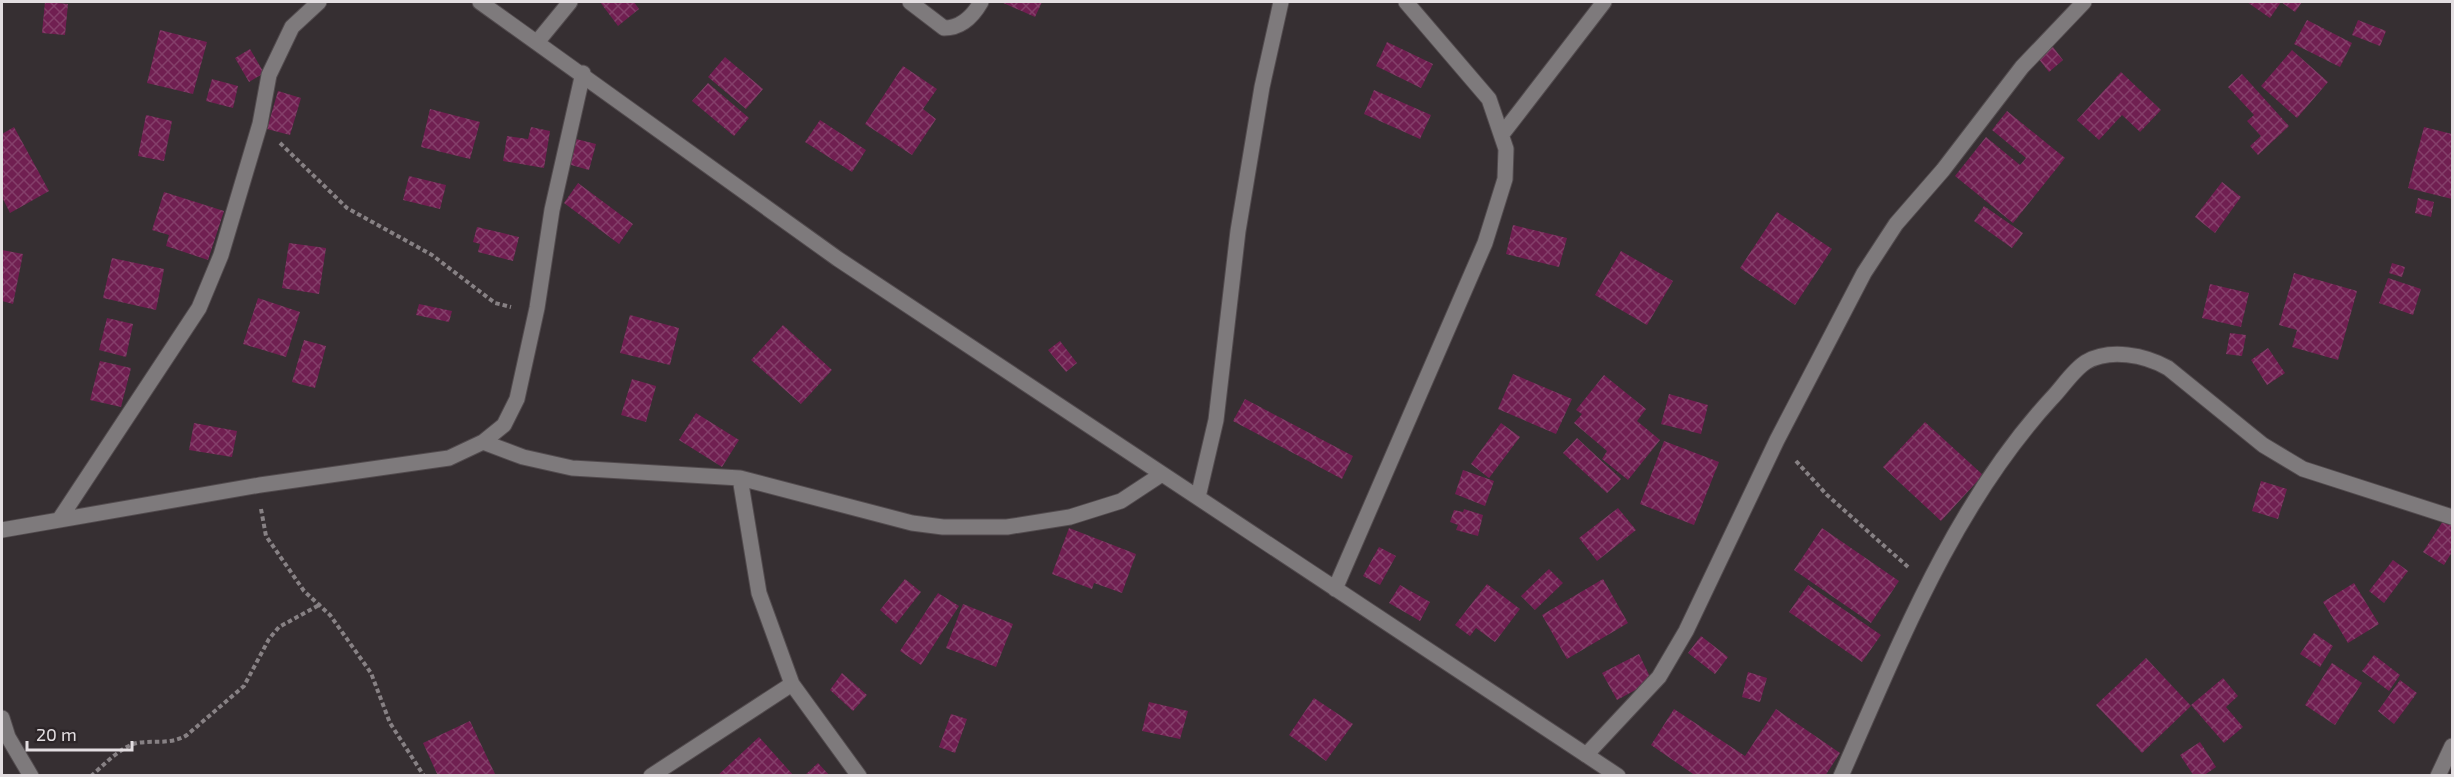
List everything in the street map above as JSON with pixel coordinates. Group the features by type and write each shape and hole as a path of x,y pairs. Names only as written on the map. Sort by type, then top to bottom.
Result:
{"street":[{"path":"59,520 199,308 221,255 260,124 269,75 292,27 318,2"},
{"path":"480,2 538,41 838,259 1618,776"},
{"path":"538,41 570,2"},
{"path":"910,2 944,28 958,27 981,2"},
{"path":"1198,497 1216,420 1238,231 1260,98 1281,2"},
{"path":"1335,589 1485,243 1505,179 1506,148 1503,133 1489,99 1406,2"},
{"path":"1503,133 1604,2"},
{"path":"1586,755 1659,677 1686,631 1777,441 1864,273 1896,224 1943,170 2022,67 2084,2"},
{"path":"2,530 260,485 449,458 483,442 504,425 517,399 537,308 552,210 583,74"},
{"path":"1841,776 1927,583 1986,484 2025,428 2085,363 2112,354 2153,360 2169,368 2263,445 2303,469 2452,517"},
{"path":"483,442 523,457 572,468 740,478 912,523 943,527 1007,527 1070,517 1121,501 1162,474"},
{"path":"740,478 759,593 792,684 860,776"},
{"path":"651,776 792,684"},
{"path":"2,718 8,737 31,776"},
{"path":"2438,776 2452,746"}],"path":[{"path":"260,124 347,208 432,255 495,303 511,307 537,308"},
{"path":"1777,441 1827,495 1927,583"},
{"path":"260,485 266,536 304,591 321,604 371,673 390,723 424,776"},
{"path":"91,776 126,747 136,743 177,741 187,735 244,686 269,639 279,627 321,604"}],"building":[{"path":"45,2 68,4 65,35 42,33"},
{"path":"600,2 634,2 639,9 618,26"},
{"path":"1001,2 1042,2 1035,17"},
{"path":"2247,2 2281,2 2270,18"},
{"path":"2281,2 2302,2 2295,12"},
{"path":"2307,20 2352,43 2340,67 2294,44"},
{"path":"2358,20 2386,31 2380,46 2352,35"},
{"path":"160,30 207,42 193,94 147,83"},
{"path":"1387,42 1433,64 1421,88 1376,66"},
{"path":"2053,47 2063,60 2049,72 2038,58"},
{"path":"250,49 264,73 249,82 235,58"},
{"path":"2292,50 2328,82 2297,118 2261,86"},
{"path":"725,57 763,89 746,109 708,77"},
{"path":"903,66 937,89 923,109 936,119 912,155 865,124"},
{"path":"2121,72 2161,110 2140,132 2122,115 2099,140 2077,120"},
{"path":"2242,74 2289,126 2258,155 2250,146 2261,136 2247,121 2254,115 2228,87"},
{"path":"212,79 238,86 233,108 206,101"},
{"path":"708,83 749,118 734,136 692,101"},
{"path":"1374,90 1431,115 1420,139 1364,114"},
{"path":"278,91 301,98 290,135 267,129"},
{"path":"430,109 480,122 470,159 421,147"},
{"path":"2007,111 2065,158 2013,223 1955,176 1986,137 2020,165 2026,158 1992,130"},
{"path":"146,115 172,121 164,161 138,156"},
{"path":"820,120 866,150 852,172 805,142"},
{"path":"14,127 49,191 10,213 2,197 2,134"},
{"path":"531,127 550,131 544,168 503,161 507,136 528,139"},
{"path":"2424,127 2452,134 2452,199 2408,188"},
{"path":"572,138 596,144 589,170 564,163"},
{"path":"409,176 446,185 440,209 403,200"},
{"path":"2222,182 2241,197 2215,233 2195,217"},
{"path":"578,183 633,224 619,244 564,203"},
{"path":"164,192 224,211 208,260 166,246 169,235 152,230"},
{"path":"2418,198 2434,202 2431,217 2415,213"},
{"path":"1984,206 2023,233 2012,248 1974,221"},
{"path":"1777,212 1832,249 1795,305 1740,268"},
{"path":"1513,225 1567,238 1559,267 1506,254"},
{"path":"477,227 519,237 513,261 478,252 480,244 473,242"},
{"path":"289,243 326,248 319,294 282,288"},
{"path":"2,250 23,254 13,304 2,301"},
{"path":"1621,251 1673,281 1647,325 1595,295"},
{"path":"112,258 164,269 156,310 103,298"},
{"path":"2392,263 2405,267 2402,277 2389,273"},
{"path":"2294,273 2357,291 2338,360 2292,347 2297,330 2279,325"},
{"path":"2388,278 2421,289 2413,315 2379,303"},
{"path":"2210,284 2249,293 2241,327 2202,318"},
{"path":"258,298 300,312 286,357 243,344"},
{"path":"419,304 452,311 449,322 416,315"},
{"path":"630,315 679,328 670,365 620,353"},
{"path":"107,318 133,324 126,357 99,350"},
{"path":"783,325 832,370 801,404 751,360"},
{"path":"2230,333 2246,335 2242,356 2226,354"},
{"path":"304,340 326,346 315,388 292,382"},
{"path":"1060,341 1077,363 1066,372 1048,350"},
{"path":"2268,348 2285,373 2267,385 2251,360"},
{"path":"100,361 131,368 121,407 90,400"},
{"path":"1513,374 1572,399 1556,434 1498,409"},
{"path":"1604,375 1646,409 1637,421 1660,440 1628,480 1602,459 1607,451 1574,423 1582,414 1576,410"},
{"path":"632,379 656,386 646,422 621,415"},
{"path":"1669,394 1708,405 1701,434 1661,424"},
{"path":"1245,399 1353,456 1342,479 1233,421"},
{"path":"696,413 739,440 722,467 679,440"},
{"path":"1925,422 1983,475 1941,521 1883,467"},
{"path":"194,423 237,431 232,457 189,450"},
{"path":"1501,423 1520,437 1489,478 1471,464"},
{"path":"1577,438 1621,479 1607,493 1563,453"},
{"path":"1664,441 1719,462 1694,525 1640,504"},
{"path":"1463,470 1494,481 1485,506 1455,494"},
{"path":"2261,481 2287,489 2278,519 2252,511"},
{"path":"1618,508 1636,530 1597,561 1579,538"},
{"path":"1464,509 1483,515 1478,536 1456,530 1458,525 1450,522 1454,510 1463,512"},
{"path":"2445,518 2452,524 2452,552 2444,565 2423,552"},
{"path":"1069,528 1136,554 1122,593 1094,583 1092,589 1052,574"},
{"path":"1822,528 1899,581 1871,623 1794,570"},
{"path":"1379,547 1396,556 1380,585 1363,576"},
{"path":"2393,560 2408,571 2384,603 2369,591"},
{"path":"1549,569 1563,583 1535,610 1521,596"},
{"path":"905,579 921,592 896,624 880,610"},
{"path":"1603,579 1628,623 1567,659 1542,615"},
{"path":"2354,583 2379,624 2348,643 2323,602"},
{"path":"1487,584 1520,609 1495,642 1476,628 1470,636 1455,625"},
{"path":"1400,585 1430,602 1420,621 1389,603"},
{"path":"1808,585 1881,635 1862,662 1789,612"},
{"path":"938,593 959,606 921,665 900,651"},
{"path":"963,604 1013,624 996,667 946,648"},
{"path":"2314,633 2333,646 2320,667 2300,654"},
{"path":"1701,636 1728,657 1715,674 1688,653"},
{"path":"1639,654 1652,681 1617,700 1602,673"},
{"path":"2374,655 2400,675 2389,691 2362,671"},
{"path":"2146,658 2191,706 2142,753 2096,705"},
{"path":"2332,663 2362,683 2335,725 2305,705"},
{"path":"1748,672 1767,678 1760,702 1742,697"},
{"path":"842,673 867,695 853,711 830,690"},
{"path":"2223,678 2238,696 2226,707 2243,727 2224,743 2191,705"},
{"path":"2400,680 2417,693 2394,724 2378,711"},
{"path":"1314,698 1353,724 1326,761 1289,735"},
{"path":"1149,702 1188,711 1180,739 1142,731"},
{"path":"1674,709 1745,756 1776,709 1840,753 1825,776 1696,776 1651,745"},
{"path":"951,714 967,719 955,753 939,747"},
{"path":"470,721 496,776 438,776 423,743"},
{"path":"759,737 794,776 717,776"},
{"path":"2200,742 2216,767 2203,776 2194,776 2180,755"},
{"path":"818,763 830,776 804,776"}]}
